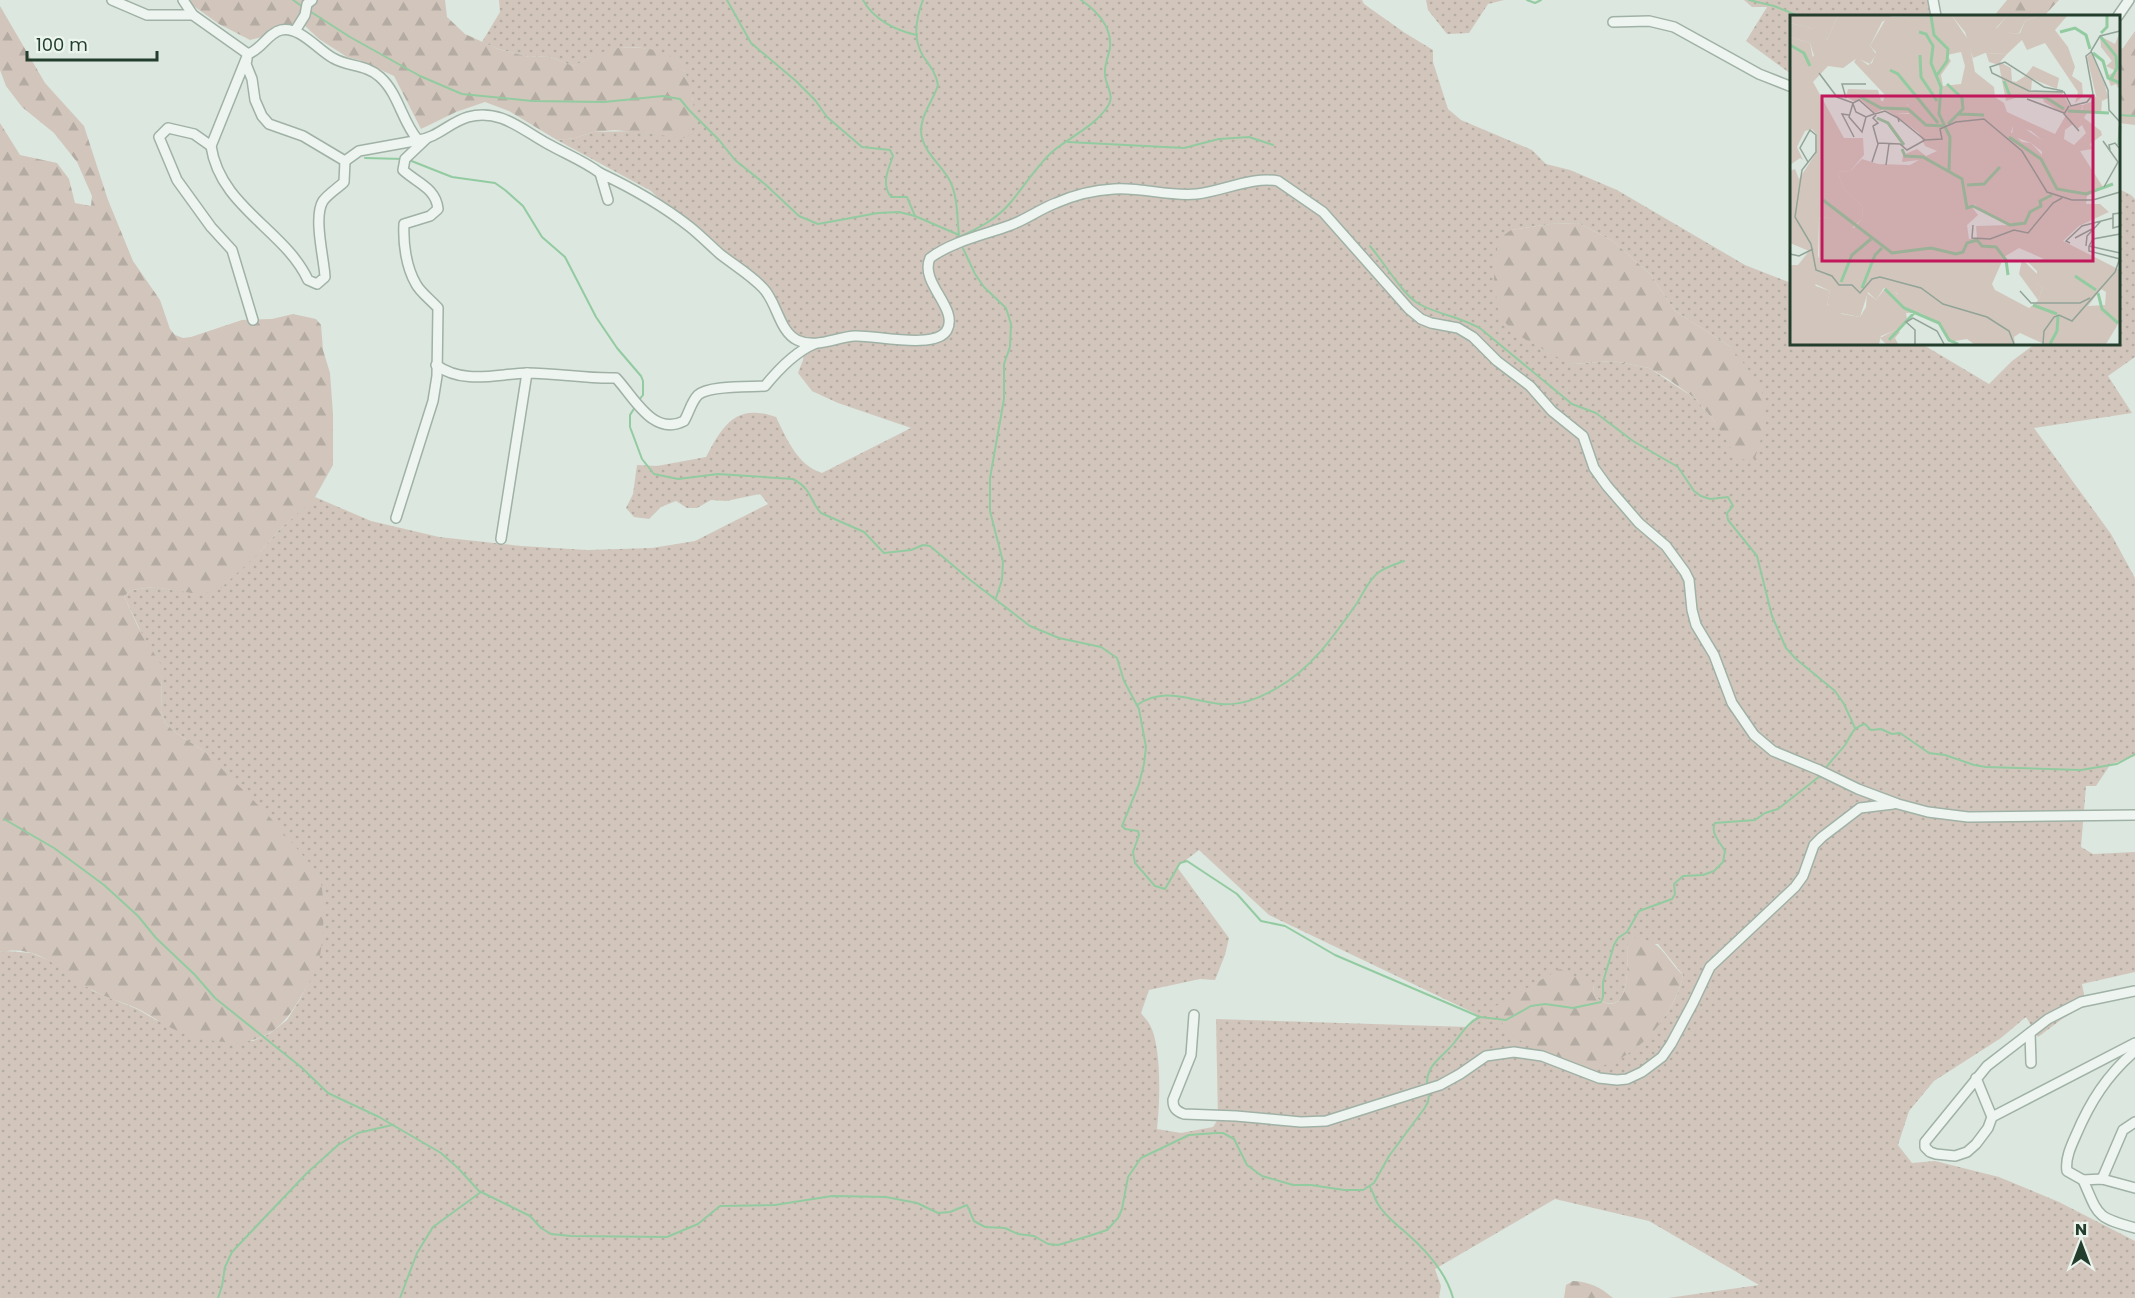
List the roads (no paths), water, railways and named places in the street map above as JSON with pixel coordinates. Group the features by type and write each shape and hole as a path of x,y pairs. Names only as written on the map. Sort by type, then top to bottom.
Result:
{"street":[{"path":"112,0 147,15 193,15"},
{"path":"183,0 193,15 248,54"},
{"path":"295,31 305,15 307,4 312,0"},
{"path":"1933,0 1936,15"},
{"path":"2119,15 2130,0"},
{"path":"1612,22 1649,21 1674,27 1760,74 1790,87"},
{"path":"345,161 344,182 323,201 320,210 320,240 325,277 317,284 308,280 301,265 242,206 213,159 212,146 248,54 256,51 267,39 281,30 295,31 334,59 364,67 381,77 395,97 414,135 423,140"},
{"path":"248,54 246,63 252,79 255,99 262,116 269,124 303,136 345,161"},
{"path":"345,161 359,151 423,140 466,117 480,114 495,115 509,120 547,144 645,196 690,227 721,255 762,286 790,335 803,343 814,344"},
{"path":"212,146 194,134 168,128 159,137 177,180 211,227 232,250 253,320"},
{"path":"396,518 434,401 437,376 438,308 416,286 407,258 403,234 404,224 430,216 438,209 437,199 431,192 403,170 405,159 423,140"},
{"path":"600,173 608,200"},
{"path":"436,365 447,373 463,377 494,377 527,373 616,378 646,413 658,423 667,426 684,421 694,402 703,392 723,388 765,386 802,349 814,344 854,336 926,340 942,335 949,327 949,320 930,277 928,267 930,258 951,246 1023,220 1057,202 1098,191 1116,189 1196,194 1257,181 1270,179 1278,181 1323,212 1409,309 1421,319 1458,328 1473,337 1497,361 1530,386 1552,411 1583,436 1594,468 1607,486 1639,523 1666,546 1685,572 1689,580 1696,625 1714,655 1732,703 1744,723 1760,741 1773,751 1852,787 1928,812 1968,817 2135,815"},
{"path":"501,539 527,373"},
{"path":"1194,1015 1191,1055 1173,1100 1173,1106 1184,1114 1300,1122 1326,1121 1440,1085 1486,1056 1514,1052 1542,1056 1599,1078 1617,1080 1627,1078 1642,1072 1662,1057 1688,1014 1710,967 1795,887 1803,876 1817,841 1860,808 1898,804"},
{"path":"1976,1078 1992,1117 1988,1128 1977,1144 1964,1154 1942,1155 1930,1152 1925,1147 1925,1142 1976,1078 1996,1057 2048,1019 2081,1002 2135,991"},
{"path":"2030,1033 2031,1063"},
{"path":"1992,1117 2135,1043"},
{"path":"2135,1051 2114,1070 2099,1088 2071,1146 2067,1166 2067,1172 2083,1180 2102,1179 2135,1188"},
{"path":"2102,1179 2123,1130 2135,1122"},
{"path":"2083,1180 2097,1211 2103,1217 2135,1228"}],"waterway":[{"path":"293,0 303,7"},
{"path":"727,0 751,43 796,81 815,100 827,117 862,147 890,150 893,156 886,177 886,187 891,197 907,197 915,216"},
{"path":"863,0 867,7 886,23 901,31 917,35"},
{"path":"923,0 918,14 917,42 938,85 924,117 922,138 953,187 959,236"},
{"path":"959,237 1000,213 1052,152 1089,125 1108,106 1111,98 1105,71 1110,48 1109,33 1098,14 1081,0"},
{"path":"1527,0 1535,3 1541,0"},
{"path":"1749,0 1774,6 1796,15"},
{"path":"308,10 350,37 420,76 462,94 532,101 604,102 663,96 680,99 735,160 799,216 818,224 878,213 899,212 915,216 959,235"},
{"path":"2120,115 2135,116"},
{"path":"1068,142 1184,148 1219,139 1249,137 1273,145"},
{"path":"365,158 403,159"},
{"path":"409,160 452,177 495,183 523,206 542,237 565,257 596,317 617,348 641,376 643,395 639,400"},
{"path":"961,244 975,274 984,287 1006,308 1011,324 1010,347 1004,364 1004,399 990,478 990,511 1003,562 1002,580 996,598"},
{"path":"1370,246 1413,300 1434,311 1481,329 1572,404 1596,413 1633,441 1678,467 1694,491 1701,496 1710,499 1728,497 1733,506 1727,513 1728,520 1757,556 1772,616 1786,648 1835,691 1855,728"},
{"path":"635,407 630,415 630,427 642,459 654,474 678,479 718,474 793,479 804,487 821,513 864,532 884,553 911,550 923,545 930,546 1030,626 1059,638 1101,647 1117,658 1124,681 1139,709 1146,747 1139,784 1122,826 1125,829 1138,831 1139,835 1133,852 1135,863 1155,886 1165,889 1180,863 1187,861 1237,894 1261,921 1285,926 1335,955 1480,1017 1506,1020 1531,1006 1545,1004 1573,1008 1601,1002 1603,982 1614,945 1618,938 1627,932 1639,911 1672,899 1675,894 1674,884 1683,876 1703,875 1714,871 1723,862 1725,851 1715,834 1715,823 1755,820 1765,813 1778,809 1820,776"},
{"path":"1137,705 1158,696 1178,696 1221,704 1236,704 1271,692 1300,672 1330,641 1368,584 1379,572 1404,561"},
{"path":"1826,768 1855,729 1865,724 1871,730 1881,729 1892,734 1900,733 1929,753 1945,755 1986,767 2081,770 2117,764 2135,754"},
{"path":"4,819 54,848 104,885 138,916 156,938 195,975 215,998 301,1067 328,1093 379,1117 441,1153 479,1191 530,1216 541,1228 551,1234 667,1237 698,1224 720,1206 775,1205 832,1196 886,1197 917,1203 938,1213 950,1212 967,1205 974,1221 985,1227 1005,1228 1018,1234 1034,1236 1048,1244 1058,1245 1107,1230 1118,1218 1128,1177 1141,1158 1189,1135 1223,1133 1234,1139 1247,1165 1262,1176 1293,1185 1363,1190 1374,1183 1389,1156 1424,1109 1429,1095"},
{"path":"1427,1085 1432,1066 1469,1025 1480,1017"},
{"path":"218,1298 225,1267 232,1252 307,1173 338,1145 358,1133 392,1125"},
{"path":"1370,1187 1383,1212 1433,1261 1450,1288 1453,1298"},
{"path":"400,1298 417,1253 433,1227 481,1192"}]}
